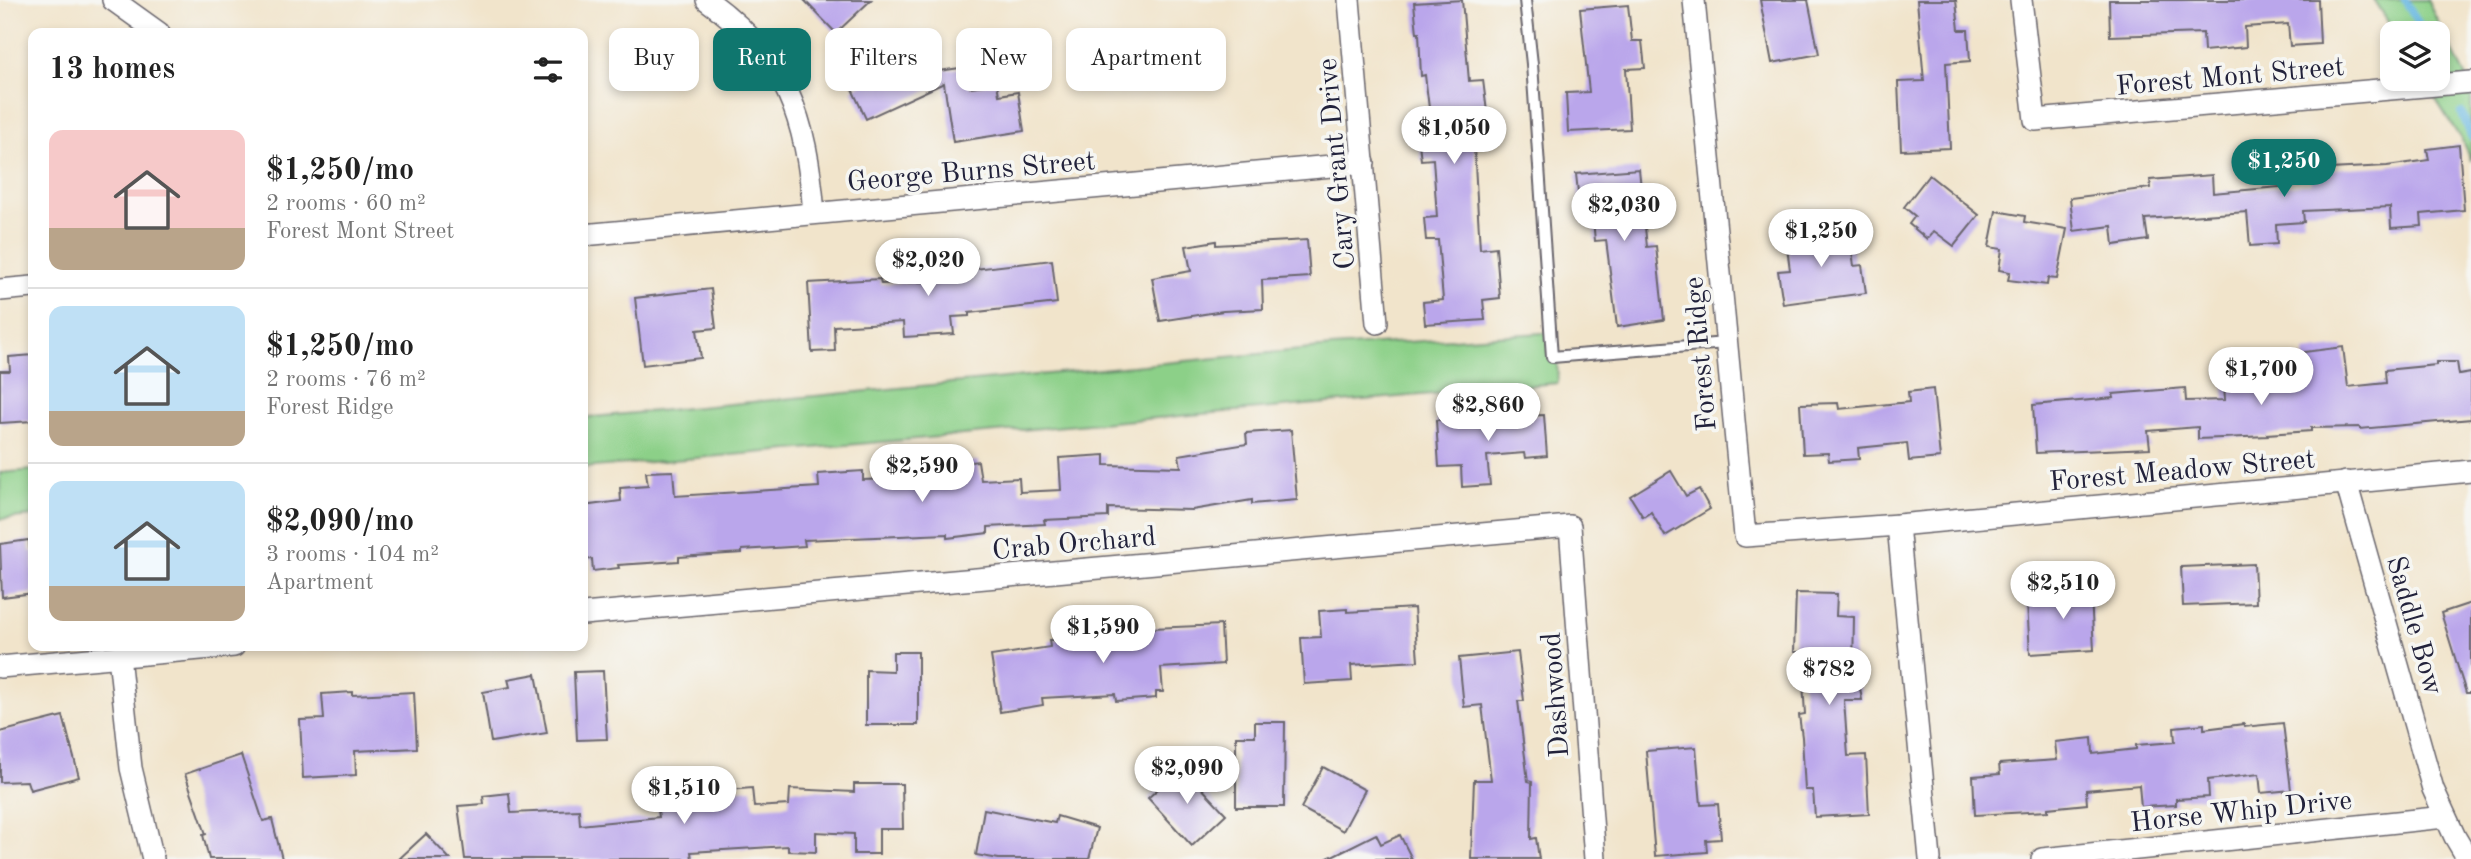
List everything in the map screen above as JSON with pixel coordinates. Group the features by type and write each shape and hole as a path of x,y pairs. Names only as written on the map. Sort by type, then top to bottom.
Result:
{"street":[{"path":"113,0 152,28"},
{"path":"707,0 757,44 785,84 803,129 811,173 814,213"},
{"name":"Cary Grant Drive","path":"1349,0 1377,323"},
{"name":"Forest Ridge","path":"1694,0 1745,536"},
{"name":"Forest Mont Street","path":"2021,0 2035,120 2471,82"},
{"name":"George Burns Street","path":"588,235 1364,163"},
{"path":"0,290 28,287"},
{"name":"Forest Meadow Street","path":"1745,536 2471,471"},
{"name":"Saddle Bow","path":"2346,482 2433,789 2468,859"},
{"path":"1898,524 1930,859"},
{"name":"Crab Orchard","path":"588,614 1570,526"},
{"name":"Dashwood","path":"1570,526 1594,859"},
{"path":"0,667 176,651"},
{"path":"119,656 131,768 153,859"},
{"name":"Horse Whip Drive","path":"2042,859 2445,817"}],"lane":[{"path":"1525,0 1532,64 1552,357 1726,343"}],"green space":[{"path":"2374,0 2427,0 2438,21 2387,21"},
{"path":"2450,46 2471,88 2471,161 2462,141 2431,91 2450,91"},
{"path":"1556,332 1558,383 588,468 588,418 1332,347"},
{"path":"28,470 28,516 0,519 0,473"}],"building":[{"path":"804,0 871,0 841,28 831,28"},
{"path":"1462,0 1469,81 1483,80 1489,128 1473,130 1480,249 1496,247 1500,298 1483,300 1485,320 1425,324 1423,302 1443,300 1438,240 1426,240 1424,218 1437,217 1433,159 1421,160 1418,135 1432,133 1425,75 1421,76 1419,33 1414,3"},
{"path":"1760,0 1808,0 1819,54 1772,63"},
{"path":"1917,0 1956,0 1959,30 1968,30 1970,61 1946,63 1950,148 1901,150 1898,82 1924,81"},
{"path":"2109,0 2318,0 2320,44 2290,46 2288,24 2245,27 2246,47 2204,51 2203,33 2110,36"},
{"path":"1628,5 1632,41 1642,41 1645,68 1626,69 1630,129 1568,132 1566,93 1589,92 1580,9"},
{"path":"956,69 956,91 998,91 999,95 1018,92 1024,131 953,142 944,83 942,84 942,71"},
{"path":"853,91 927,91 866,119"},
{"path":"2459,145 2464,210 2421,214 2422,226 2391,228 2390,207 2303,211 2304,222 2276,224 2277,244 2250,246 2247,212 2145,219 2148,240 2114,245 2112,226 2074,231 2070,198 2151,188 2150,180 2212,175 2213,193 2312,184 2311,170 2387,166 2429,160 2427,149"},
{"path":"1639,169 1647,247 1656,246 1664,320 1617,327 1606,240 1595,241 1593,219 1581,220 1576,174"},
{"path":"1929,175 1979,215 1954,246 1934,231 1927,239 1909,224 1915,216 1904,207"},
{"path":"1996,211 2025,216 2024,222 2067,229 2057,279 2048,278 2047,285 2008,280 2010,272 1999,270 2002,249 1989,247"},
{"path":"1849,232 1854,266 1862,265 1866,293 1783,304 1778,271 1790,270 1786,240"},
{"path":"1307,240 1310,277 1262,280 1263,309 1223,311 1160,321 1152,278 1191,271 1186,246 1216,241 1216,245"},
{"path":"965,251 967,270 1052,260 1057,303 952,317 954,334 904,337 903,322 834,326 835,351 812,352 808,283 880,279 881,284 938,281 936,253"},
{"path":"711,289 716,328 697,330 701,358 643,365 635,298"},
{"path":"2343,347 2348,387 2386,383 2385,370 2436,365 2436,362 2457,362 2459,375 2471,373 2471,419 2360,429 2311,428 2311,431 2267,434 2268,436 2198,439 2198,427 2148,431 2150,448 2036,453 2033,405 2185,388 2186,401 2225,400 2224,386 2276,384 2275,370 2305,366 2304,352"},
{"path":"28,355 28,421 0,423 0,371 10,371 9,357"},
{"path":"1933,389 1940,458 1909,461 1907,443 1858,448 1859,459 1829,461 1828,453 1803,454 1800,404 1838,403 1839,409 1909,402 1908,392"},
{"path":"1544,415 1547,456 1525,458 1524,453 1487,456 1490,485 1462,487 1461,466 1439,467 1436,420"},
{"path":"1291,430 1297,500 1252,504 1252,500 1192,510 1108,508 1108,517 1044,520 1045,524 988,527 988,533 947,538 947,534 804,540 805,546 679,557 679,561 618,565 619,568 593,571 592,559 588,559 588,505 621,501 620,488 648,486 646,472 673,471 675,496 819,487 818,474 863,471 863,480 939,477 937,466 978,461 981,480 1019,478 1020,492 1061,490 1059,458 1105,455 1105,465 1181,467 1179,455 1247,444 1246,433"},
{"path":"1671,471 1686,496 1699,489 1710,509 1665,536 1651,512 1643,517 1630,496"},
{"path":"28,540 28,594 2,597 0,544"},
{"path":"2254,564 2256,603 2183,606 2181,567"},
{"path":"2090,578 2094,650 2030,654 2027,602 2066,599 2065,580"},
{"path":"1796,593 1837,594 1836,616 1854,617 1853,670 1857,670 1862,700 1844,700 1848,756 1866,755 1869,814 1815,817 1813,790 1805,790 1799,715 1805,714 1801,652 1794,652"},
{"path":"2471,603 2471,693 2466,693 2441,613"},
{"path":"1414,608 1418,661 1351,665 1352,681 1304,684 1301,638 1321,637 1319,611"},
{"path":"1221,625 1223,664 1161,668 1163,692 1156,692 1156,698 1116,701 1115,694 1042,698 1043,705 1000,712 991,656 1050,647 1049,640 1131,636 1130,629"},
{"path":"893,652 918,652 918,725 866,725 866,670 893,671"},
{"path":"1518,652 1524,701 1518,701 1528,781 1532,782 1531,839 1536,838 1539,859 1471,859 1474,780 1491,780 1482,705 1464,707 1459,658"},
{"path":"603,671 607,739 577,740 574,672"},
{"path":"536,674 547,733 491,742 483,692 510,687 508,679"},
{"path":"352,692 352,695 414,692 417,748 355,751 356,775 303,778 300,720 324,719 322,694"},
{"path":"63,716 79,777 30,790 27,781 0,782 0,732"},
{"path":"1255,722 1285,722 1284,807 1236,807 1236,736 1255,736"},
{"path":"2283,723 2291,790 2261,793 2259,774 2208,780 2209,797 2176,799 2176,805 2141,807 2139,785 2086,790 2087,804 2048,808 2048,811 1975,815 1973,776 2000,774 1999,764 2057,760 2055,742 2092,738 2093,754 2136,749 2136,745 2175,742 2174,727 2204,724 2204,729"},
{"path":"1696,747 1701,805 1718,804 1721,839 1706,840 1707,852 1655,856 1646,751"},
{"path":"241,755 263,821 272,819 282,859 209,859 203,835 206,834 185,774"},
{"path":"1182,767 1226,814 1192,846 1148,798"},
{"path":"1323,767 1365,790 1343,831 1301,808"},
{"path":"854,784 902,784 903,829 879,829 879,854 854,854 854,834 816,832 816,852 788,851 788,846 691,852 692,859 465,859 458,806 484,804 483,796 509,793 511,813 579,810 580,825 659,817 656,796 752,788 754,807 789,805 790,789 854,792"},
{"path":"984,809 1055,823 1057,816 1097,828 1089,859 999,859 976,855"},
{"path":"426,834 450,859 399,859"},
{"path":"1376,834 1381,844 1400,835 1412,859 1326,859"}],"waterway":[{"path":"2405,0 2417,21"},
{"path":"2462,113 2471,136"}]}
